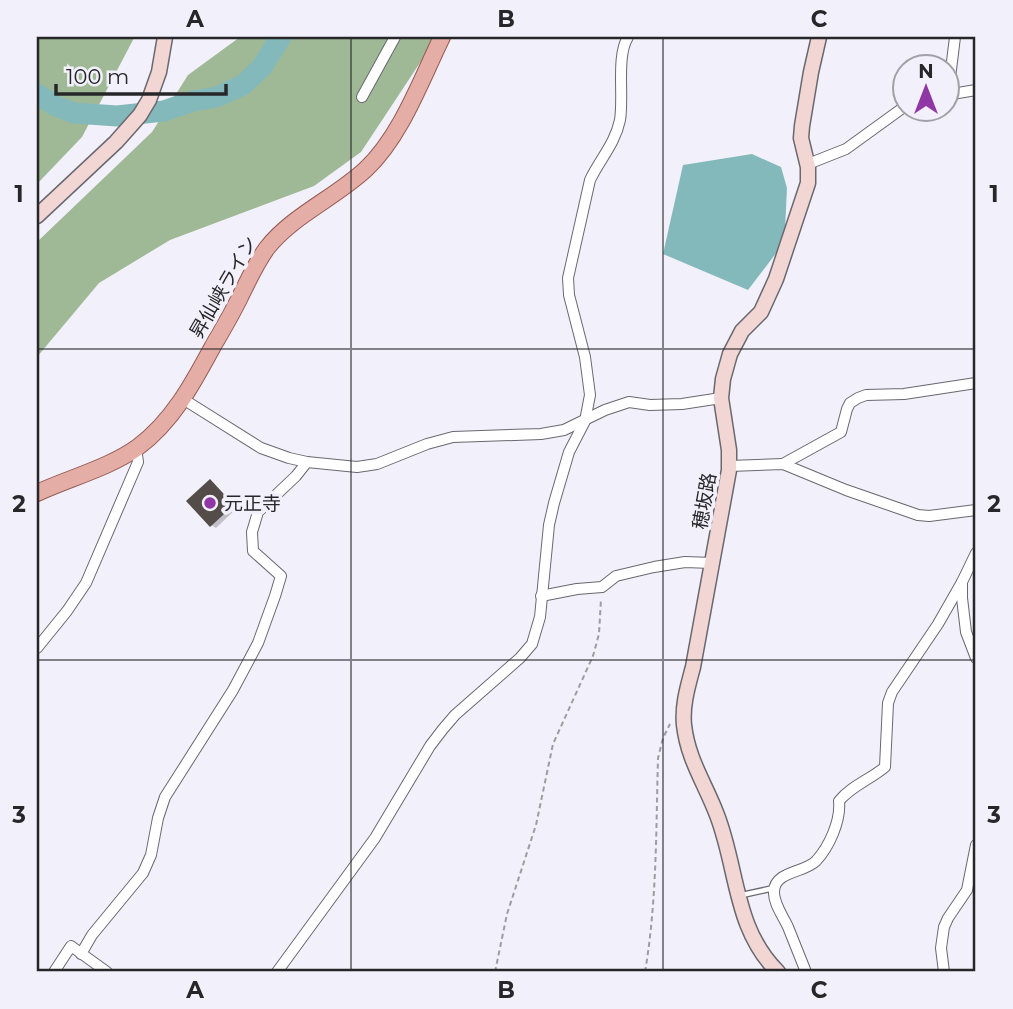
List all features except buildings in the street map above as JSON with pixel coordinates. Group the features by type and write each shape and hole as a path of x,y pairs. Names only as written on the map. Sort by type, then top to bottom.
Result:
{"main road":[{"path":"37,216 116,142 140,115 149,100 159,72 165,37"},
{"name":"昇仙峡ライン","path":"37,493 123,456 136,448 170,416 190,390 267,248 280,233 365,169 382,151 400,123 442,37"},
{"name":"穂坂路","path":"778,972 760,953 745,923 717,814 690,754 684,723 685,697 727,486 729,450 721,398 723,379 730,354 742,331 761,312 776,279 808,183 802,126 819,37"}],"street":[{"path":"362,97 395,37"},
{"path":"277,972 375,838 443,729 532,644 540,617 549,526 554,503 569,452 585,421 590,395 585,357 569,295 568,278 590,180 607,153 619,122 622,56 624,42 628,37"},
{"path":"808,164 846,149 890,118"},
{"path":"783,464 841,432 847,409 858,397 904,394 976,383"},
{"path":"183,399 261,448 307,463 357,467 396,458 427,444 453,437 541,434 564,430 605,410 629,402 650,405 682,404 721,398"},
{"path":"37,648 86,583 138,462 136,448"},
{"path":"81,954 92,935 143,873 151,855 165,796 233,690 258,643 281,576 253,551 252,532 258,512 307,463"},
{"path":"729,466 783,464 918,515 976,510"},
{"path":"806,972 774,899 776,883 781,877 815,861 834,829 840,810 839,801 885,767 888,703 891,692 938,624 976,553"},
{"path":"541,596 602,587 616,576 654,566 685,562 712,563"},
{"path":"962,582 966,632 976,659"},
{"path":"944,972 941,937 947,918 967,890 976,845"},
{"path":"54,972 71,946 107,972"}],"lane":[{"path":"738,896 774,888"}],"path":[{"path":"495,972 507,914 536,825 554,744 593,656 599,634 602,587"},
{"path":"645,972 654,895 658,758 666,732 685,709"}],"green space":[{"path":"37,37 134,38 82,137 37,184"},
{"path":"240,37 437,37 361,152 314,186 170,240 99,283 37,357 37,242 152,132 188,75"}],"water":[{"path":"752,154 781,167 787,188 785,230 777,252 748,290 663,254 683,165"}],"waterway":[{"path":"37,94 74,113 117,116 164,111 193,101 217,97 243,85 262,67 281,37"}],"place":[{"name":"元正寺","path":"210,503"}]}
